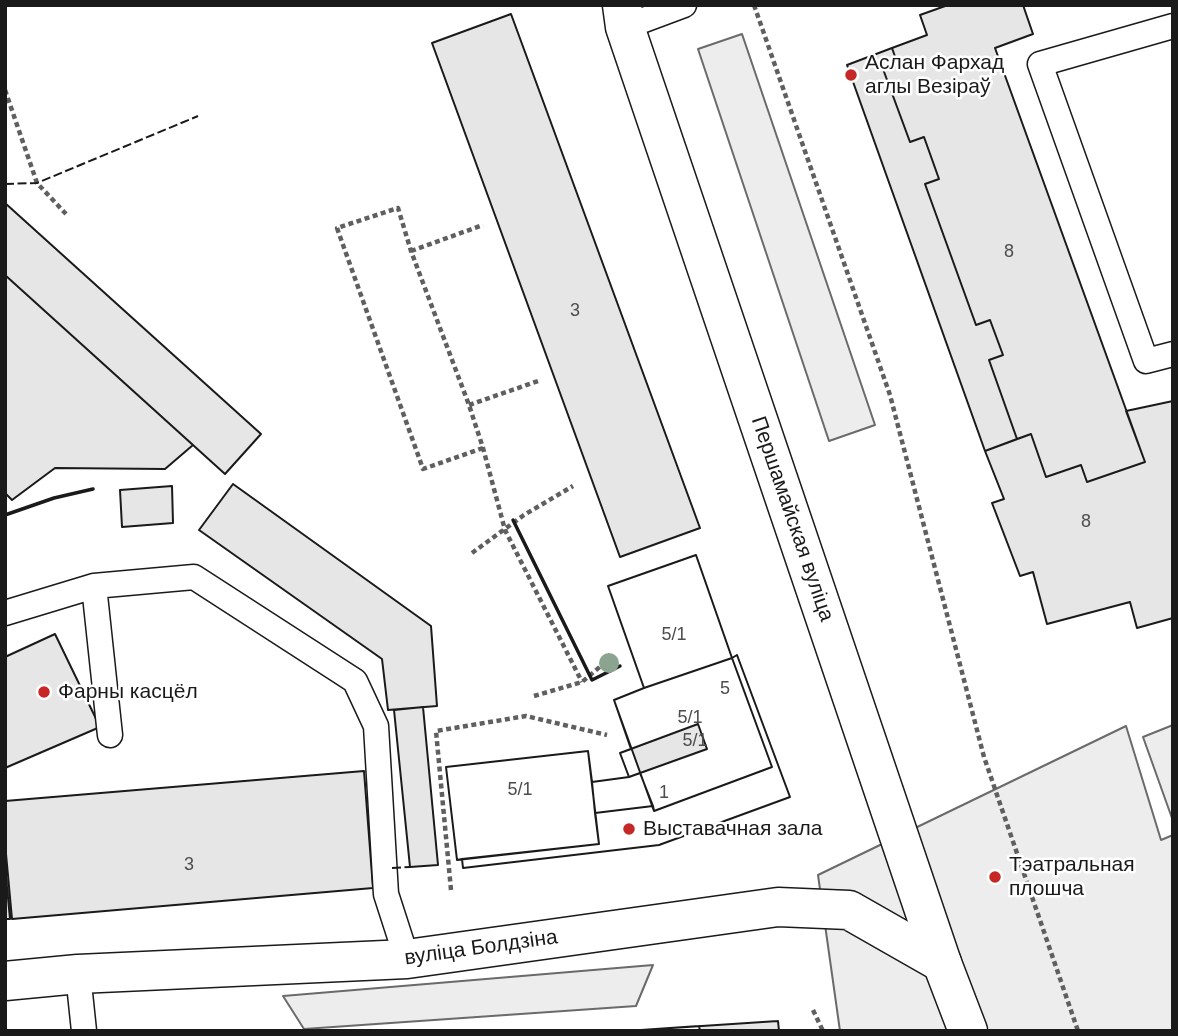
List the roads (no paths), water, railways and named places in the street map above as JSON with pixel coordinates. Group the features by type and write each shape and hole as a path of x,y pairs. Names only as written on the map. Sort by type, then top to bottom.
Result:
{"main road":[{"name":"Першамайская вуліца","path":"623,16 942,963 968,1031"},
{"name":"вуліца Болдзіна","path":"5,981 78,974 407,959 778,907 849,911 942,963"}],"lane":[{"path":"623,16 684,5"},
{"path":"1173,26 1040,64 1146,361 1173,354"},
{"path":"5,613 94,586 194,577 355,681 376,726 386,894 407,959"},
{"path":"94,586 110,735"},
{"path":"78,974 84,1031"}],"place":[{"name":"Аслан Фархад аглы Везіраў","path":"851,75"},
{"name":"Фарны касцёл","path":"44,692"},
{"name":"Выставачная зала","path":"629,829"},
{"name":"Тэатральная плошча","path":"995,877"}]}
